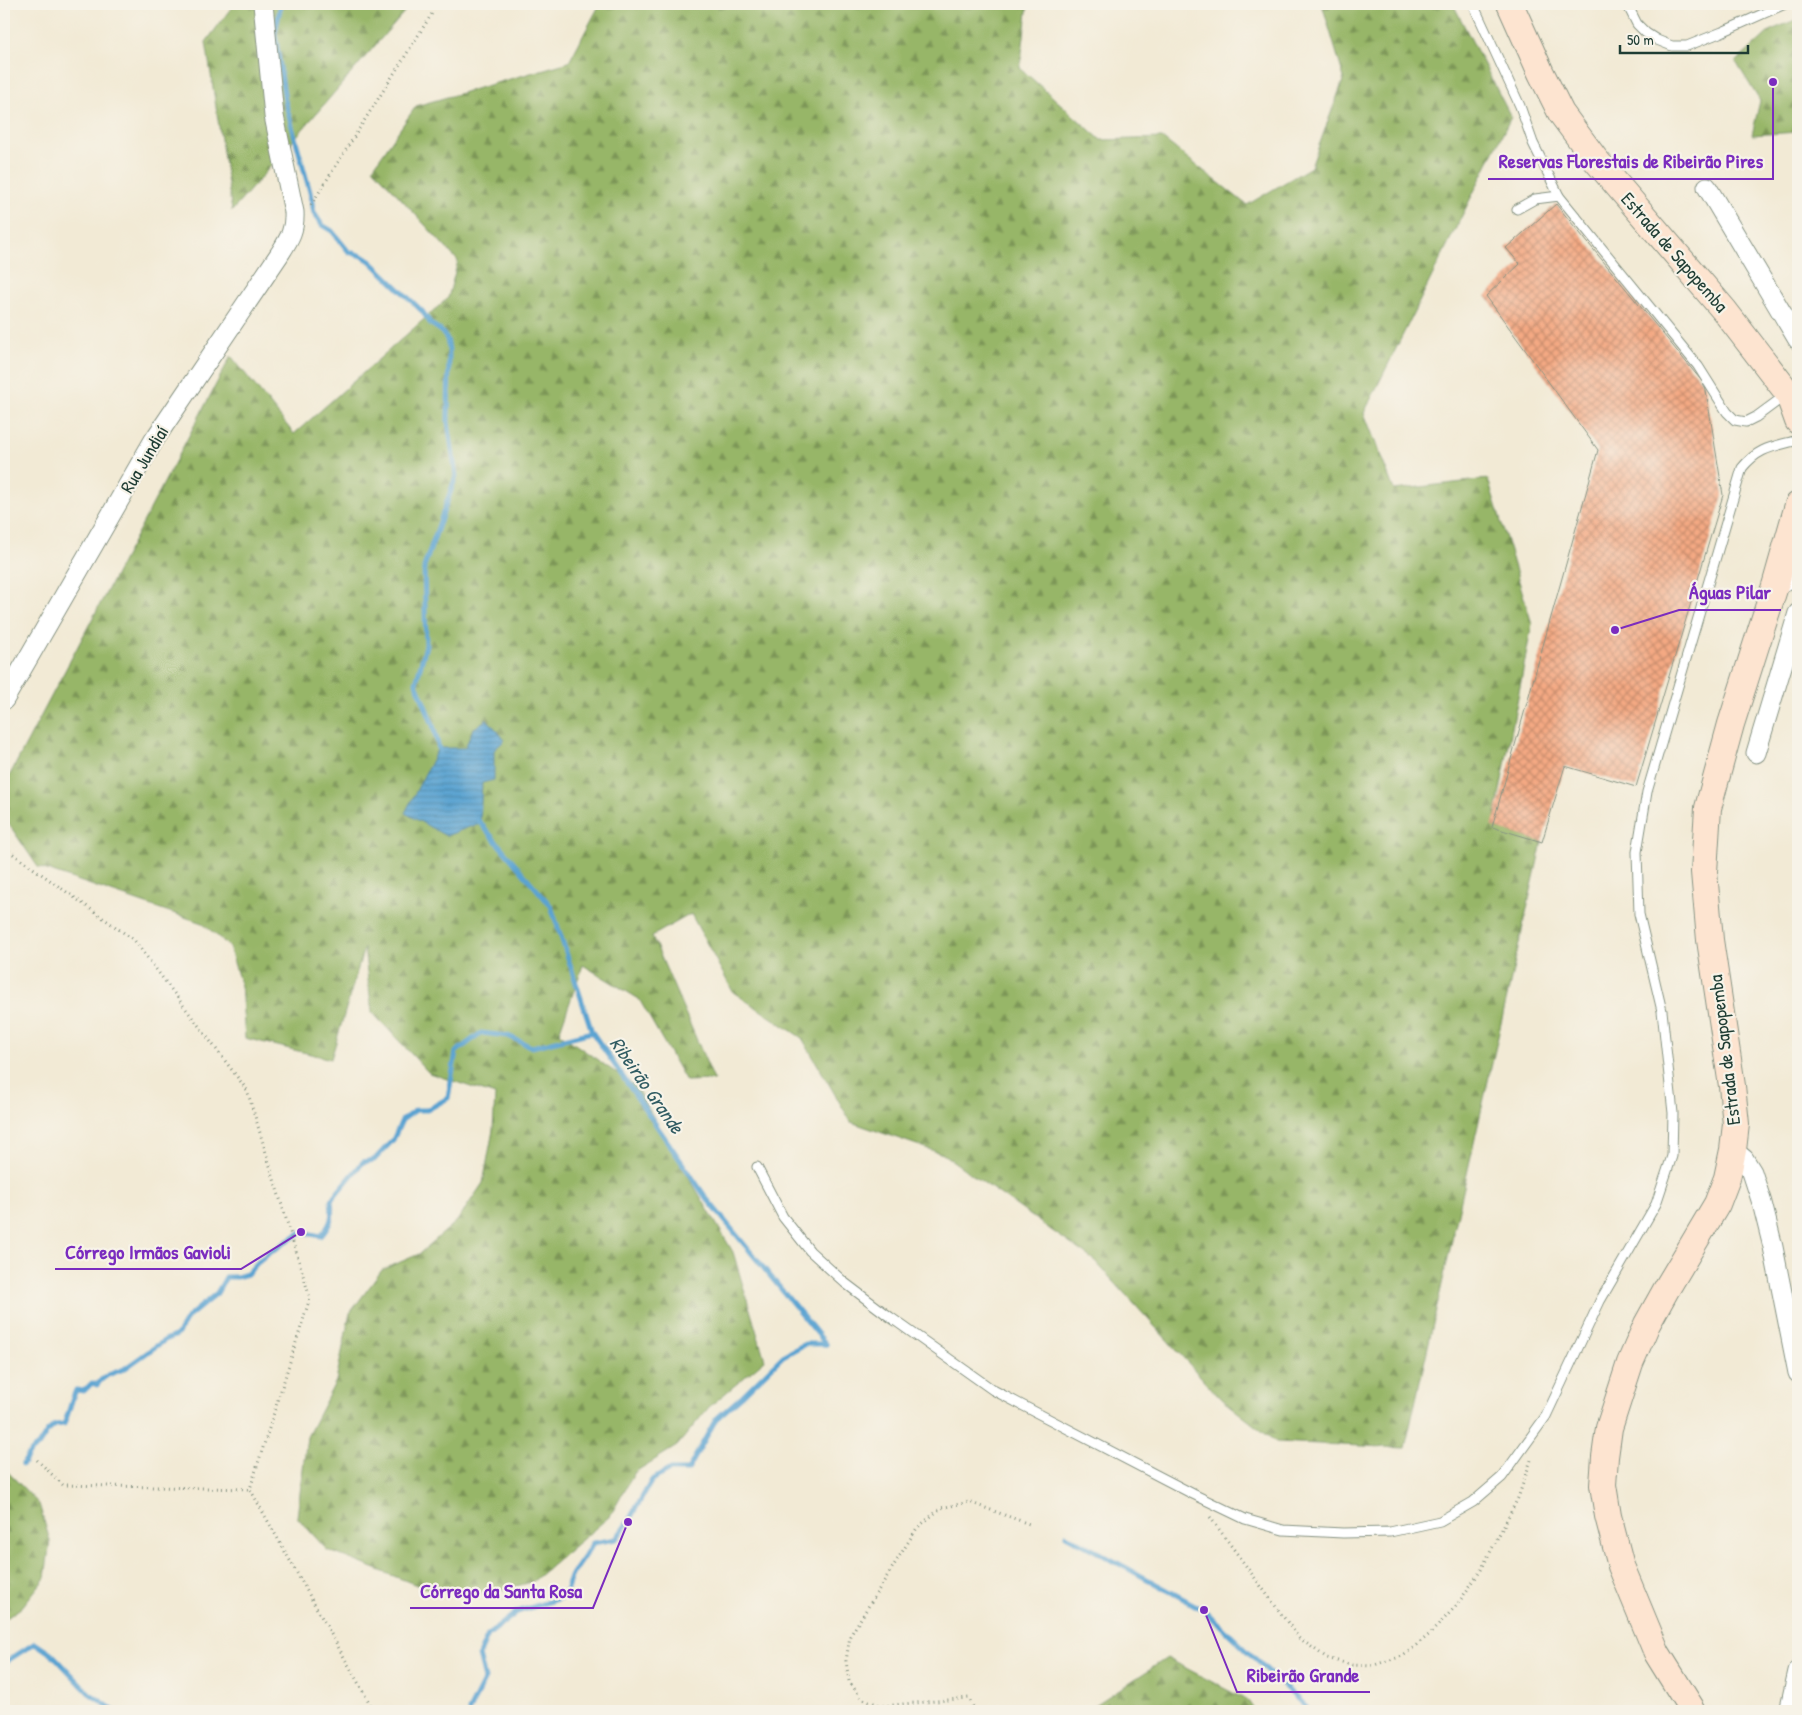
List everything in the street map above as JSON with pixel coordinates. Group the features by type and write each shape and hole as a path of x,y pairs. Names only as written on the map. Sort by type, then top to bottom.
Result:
{"main road":[{"name":"Estrada de Sapopemba","path":"1510,4 1561,113 1601,166 1724,310 1788,393 1798,421"},
{"name":"Estrada de Sapopemba","path":"1693,1711 1657,1654 1621,1566 1604,1493 1605,1457 1608,1428 1630,1363 1647,1324 1718,1204 1733,1150 1736,1124 1710,940 1704,872 1708,808 1731,724 1787,581 1798,505"}],"street":[{"name":"Rua Jundiaí","path":"4,700 154,440 279,255 295,225 274,116 263,4"},
{"path":"1707,187 1798,340"},
{"path":"1756,753 1798,613"},
{"path":"1733,1150 1744,1159 1752,1172 1762,1203 1773,1247 1798,1373"},
{"path":"1789,1711 1798,1671"}],"lane":[{"path":"1473,4 1520,106 1533,143 1560,196 1698,366 1727,412 1735,420 1746,422 1756,417 1788,393"},
{"path":"1627,4 1637,24 1646,33 1672,46 1687,46 1785,4"},
{"path":"1517,209 1534,199 1560,196"},
{"path":"757,1167 783,1218 804,1244 845,1283 993,1390 1245,1519 1283,1530 1343,1533 1390,1532 1440,1521 1473,1502 1502,1477 1546,1416 1600,1301 1656,1204 1672,1156 1672,1113 1662,1011 1639,914 1637,852 1647,792 1742,468 1754,454 1764,449 1798,440"}],"path":[{"path":"320,190 433,12"},
{"path":"4,852 9,851 134,940 247,1090 310,1298 250,1489 374,1711"},
{"path":"1193,1494 1299,1638 1327,1658 1352,1665 1371,1666 1403,1656 1430,1634 1457,1605 1482,1570 1514,1506 1533,1452"},
{"path":"37,1460 63,1485 250,1489"},
{"path":"975,1711 969,1698 882,1706 861,1698 849,1681 846,1661 850,1636 917,1528 941,1508 969,1502 1032,1524"}],"green space":[{"path":"234,4 411,4 232,211 206,42"},
{"path":"600,4 1028,4 1020,68 1101,140 1162,138 1247,205 1311,167 1344,78 1322,4 1453,4 1511,117 1364,413 1394,490 1488,479 1532,624 1493,827 1542,842 1405,1448 1276,1442 1221,1399 1095,1261 943,1154 851,1122 802,1038 733,992 691,914 652,936 714,1080 686,1081 639,999 583,965 559,1033 635,1086 733,1252 765,1360 709,1407 677,1446 635,1472 610,1516 532,1582 482,1595 422,1587 327,1550 297,1517 307,1437 336,1381 350,1313 382,1270 419,1254 457,1221 483,1183 493,1130 495,1095 429,1073 372,1012 364,948 331,1059 245,1038 241,986 229,946 202,923 38,867 4,817 4,786 231,356 294,434 448,298 458,261 373,168 416,106 569,62"},
{"path":"1798,19 1798,132 1752,135 1760,101 1736,62 1771,30"},
{"path":"4,1468 39,1504 50,1541 45,1578 22,1607 4,1620"},
{"path":"1167,1658 1248,1701 1255,1711 1086,1711"}],"water":[{"path":"487,719 505,740 494,750 494,780 482,783 480,823 446,836 405,813 438,748 465,748 473,729"}],"building":[{"path":"1556,204 1705,385 1723,495 1636,787 1565,766 1542,842 1492,827 1598,450 1486,296 1520,264 1506,248"}],"waterway":[{"path":"281,4 275,33 285,101 314,213 322,225 332,231 349,252 370,261 422,311 431,324 440,330 447,339 449,350 448,422 456,476 424,567 426,645 416,683 433,725 440,753"},
{"name":"Ribeirão Grande","path":"477,819 551,906 592,1032 707,1199 826,1344"},
{"path":"23,1464 47,1432 55,1425 64,1424 76,1390 84,1391 92,1383 97,1385 108,1375 124,1369 165,1340 177,1335 188,1317 217,1293 226,1277 237,1277 247,1274 261,1259 301,1232 321,1236 331,1220 331,1200 363,1162 374,1160 393,1140 402,1120 416,1110 427,1110 448,1098 456,1052 481,1033 508,1036 532,1047 592,1032"},
{"path":"469,1711 485,1679 479,1655 488,1635 517,1612 564,1597 572,1574 593,1543 616,1539 652,1480 669,1470 688,1470 716,1419 783,1356 805,1344 826,1344"},
{"name":"Ribeirão Grande","path":"1066,1535 1204,1610 1307,1708 1307,1711"},
{"path":"4,1663 35,1643 54,1656 89,1693 115,1711"}],"place":[{"name":"Reservas Florestais de Ribeirão Pires","path":"1773,82"},
{"name":"Águas Pilar","path":"1615,630"},
{"name":"Córrego Irmãos Gavioli","path":"301,1232"},
{"name":"Córrego da Santa Rosa","path":"628,1522"},
{"name":"Ribeirão Grande","path":"1204,1610"}]}
